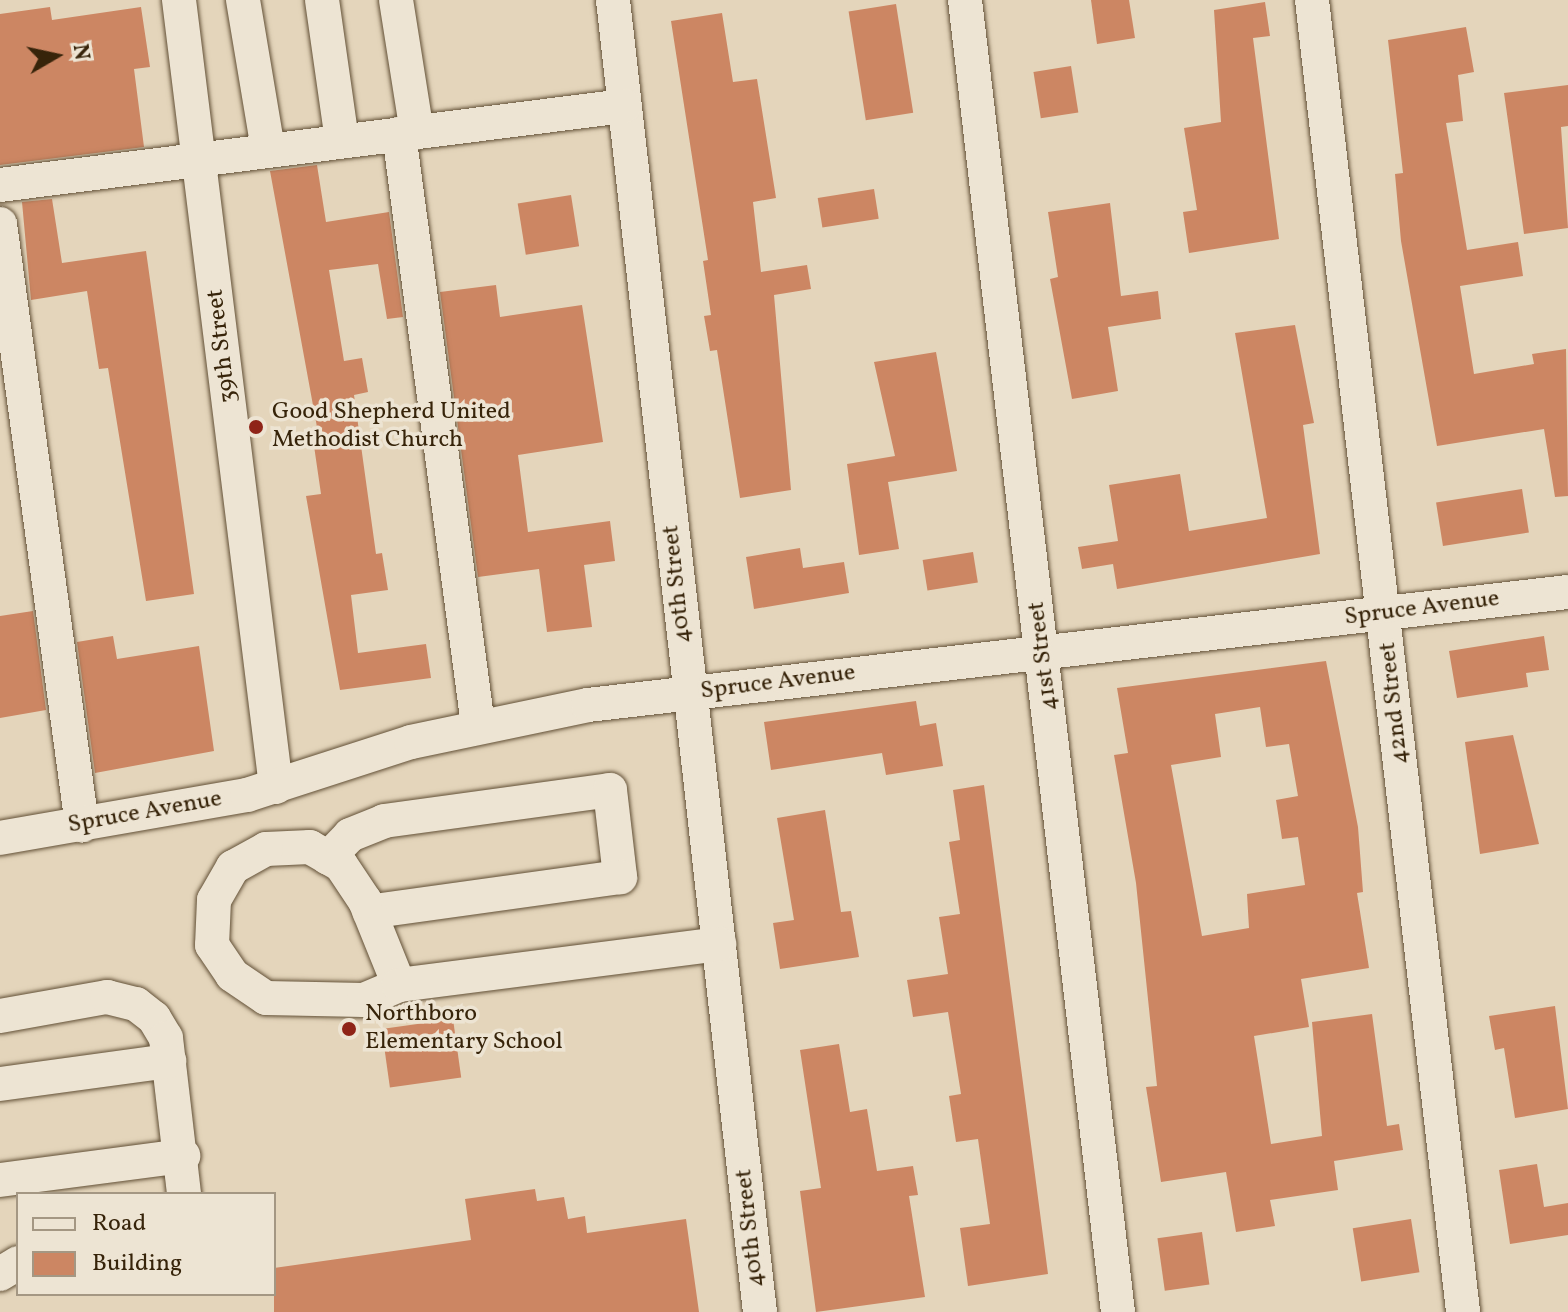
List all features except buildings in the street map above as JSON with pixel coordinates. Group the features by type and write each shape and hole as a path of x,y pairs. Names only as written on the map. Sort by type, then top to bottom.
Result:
{"street":[{"name":"39th Street","path":"181,0 276,787"},
{"path":"243,0 268,150"},
{"path":"322,0 342,141"},
{"path":"396,0 408,133 478,725"},
{"name":"40th Street","path":"613,0 760,1312"},
{"name":"41st Street","path":"965,0 1044,652 1118,1312"},
{"name":"42nd Street","path":"1318,1 1463,1312"},
{"path":"0,185 624,106"},
{"path":"0,224 82,825"},
{"name":"Spruce Avenue","path":"0,838 276,787 478,725 691,693 1568,592"},
{"path":"328,858 350,835 384,821 610,790 620,877 369,912"},
{"path":"399,985 369,912 341,865 310,847 266,849 233,867 214,900 212,945 232,975 266,998 364,1000 399,985 719,944"},
{"path":"0,1016 107,997 136,1004 166,1038 183,1156 184,1192"},
{"path":"0,1084 169,1061"},
{"path":"0,1180 183,1156"}],"place":[{"name":"Good Shepherd United Methodist Church","path":"256,427"},
{"name":"Northboro Elementary School","path":"349,1029"}]}
